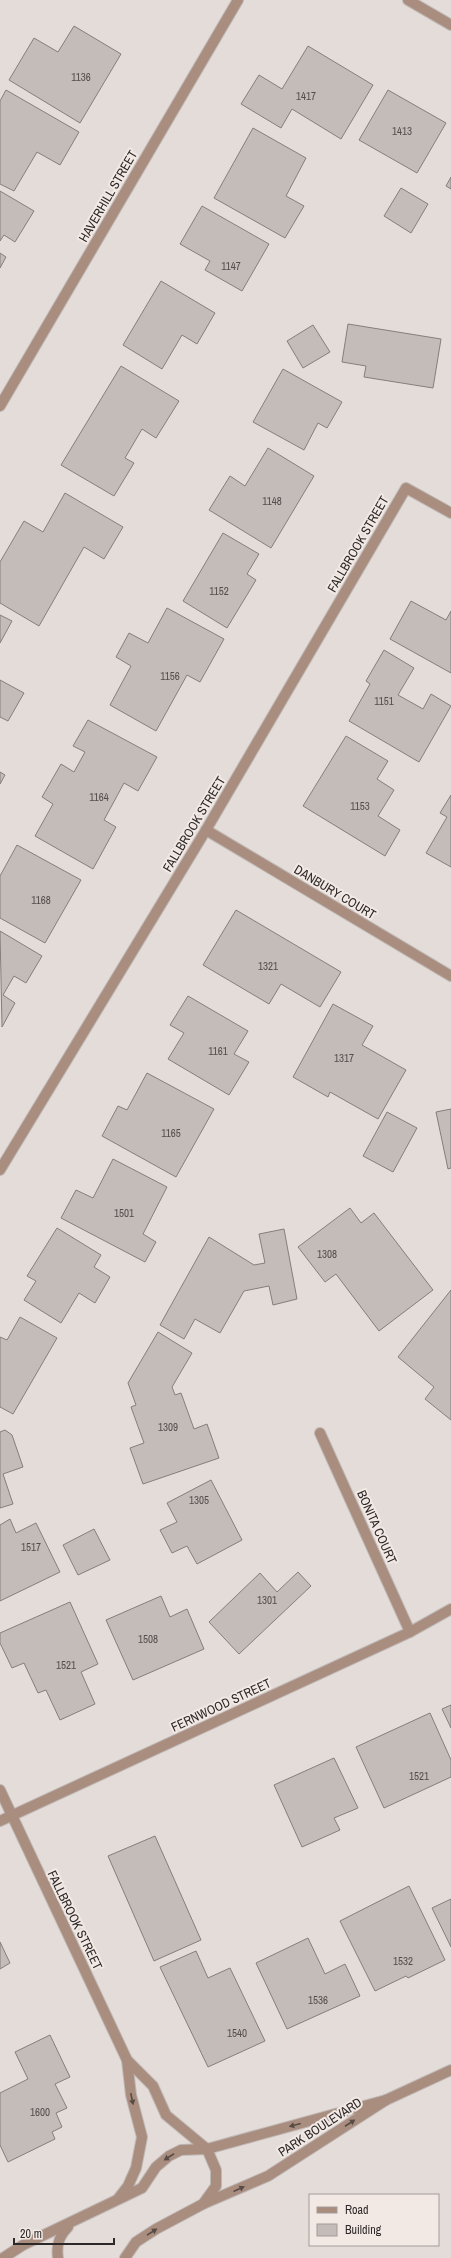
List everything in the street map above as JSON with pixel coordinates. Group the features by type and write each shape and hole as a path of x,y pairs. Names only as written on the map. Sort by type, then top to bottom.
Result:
{"street":[{"name":"HAVERHILL STREET","path":"0,406 238,0"},
{"path":"408,0 451,25"},
{"name":"FALLBROOK STREET","path":"0,1170 206,830 406,488 451,513"},
{"name":"DANBURY COURT","path":"206,830 451,976"},
{"name":"BONITA COURT","path":"320,1433 410,1632"},
{"name":"FERNWOOD STREET","path":"0,1821 410,1632 451,1609"},
{"name":"FALLBROOK STREET","path":"0,1790 128,2060"},
{"path":"128,2060 153,2086 166,2115 207,2149 216,2170 216,2186 203,2204"},
{"path":"116,2201 128,2186 136,2168 142,2136 131,2095 128,2060"},
{"name":"PARK BOULEVARD","path":"136,2242 203,2204 268,2176 386,2100 451,2070"},
{"path":"3,2258 23,2245 142,2188 156,2166 169,2156 181,2150 207,2149 386,2100"},
{"path":"58,2258 57,2251 60,2235 74,2221"},
{"path":"125,2258 136,2242"},
{"path":"134,2258 136,2242"}],"building":[{"path":"74,26 121,54 80,123 9,80 34,38 58,52"},
{"path":"308,46 373,85 341,139 292,109 281,128 241,104 259,75 282,89"},
{"path":"6,90 79,132 60,165 37,152 14,191 0,184 0,101"},
{"path":"388,90 446,123 417,173 359,140"},
{"path":"253,128 306,158 286,196 304,206 285,238 214,198"},
{"path":"451,177 451,189 446,186"},
{"path":"401,188 428,204 411,233 384,216"},
{"path":"0,191 34,211 15,242 4,235 0,241"},
{"path":"202,206 269,244 242,291 205,270 210,261 180,244"},
{"path":"0,253 6,257 0,268"},
{"path":"161,281 215,313 197,344 182,335 162,369 123,345"},
{"path":"348,324 441,339 433,388 364,377 366,366 342,362"},
{"path":"313,325 330,352 303,368 287,341"},
{"path":"121,366 179,401 156,438 142,429 125,458 134,463 114,496 61,465"},
{"path":"283,369 342,402 327,428 318,423 304,450 253,422"},
{"path":"268,448 314,476 271,548 209,510 230,476 245,486"},
{"path":"65,493 123,527 104,559 84,547 39,626 0,603 0,562 24,521 43,532"},
{"path":"223,533 259,554 247,574 256,580 227,628 183,601"},
{"path":"411,601 446,620 451,611 451,673 390,639"},
{"path":"167,608 224,639 200,682 187,675 156,731 110,705 131,666 116,657 129,633 148,643"},
{"path":"0,615 12,621 0,643"},
{"path":"384,650 414,668 398,695 423,709 431,694 451,706 419,762 349,721 370,684 366,681"},
{"path":"0,680 24,693 8,721 0,717"},
{"path":"88,720 157,757 138,791 124,783 104,820 116,827 93,869 35,836 53,804 42,797 61,764 74,772 85,752 73,746"},
{"path":"346,736 388,761 377,779 394,790 378,816 400,830 385,856 303,806"},
{"path":"0,772 5,775 0,784"},
{"path":"451,795 451,867 426,853 447,817 440,813"},
{"path":"17,845 81,880 45,943 0,918 0,876"},
{"path":"236,910 341,972 320,1007 281,984 269,1004 203,965"},
{"path":"0,931 42,956 26,983 14,976 3,995 15,1003 2,1027"},
{"path":"188,996 248,1031 234,1054 249,1062 229,1095 168,1059 184,1033 170,1025"},
{"path":"333,1004 373,1026 362,1045 406,1070 378,1119 330,1092 328,1097 293,1077"},
{"path":"147,1073 214,1109 176,1177 102,1136 118,1106 127,1110"},
{"path":"451,1109 451,1168 448,1169 436,1112"},
{"path":"387,1112 417,1128 393,1172 363,1156"},
{"path":"113,1159 167,1187 143,1234 156,1242 145,1262 61,1218 76,1190 93,1198"},
{"path":"350,1208 361,1223 374,1213 433,1290 379,1331 336,1274 325,1282 298,1247"},
{"path":"57,1228 101,1255 94,1267 110,1277 95,1303 79,1293 61,1323 24,1300 36,1281 27,1276"},
{"path":"284,1229 297,1299 273,1305 269,1286 244,1291 220,1333 195,1319 184,1339 160,1325 209,1237 254,1265 265,1263 259,1234"},
{"path":"451,1290 451,1420 425,1399 434,1387 398,1357"},
{"path":"20,1317 57,1338 13,1414 0,1407 0,1337 7,1340"},
{"path":"158,1332 192,1353 172,1387 175,1395 181,1393 194,1429 207,1424 219,1458 143,1484 130,1448 144,1443 131,1407 136,1405 128,1383"},
{"path":"5,1430 12,1435 23,1467 3,1474 13,1504 0,1508 0,1432"},
{"path":"211,1480 242,1540 197,1564 187,1546 172,1553 160,1530 177,1522 167,1503"},
{"path":"10,1519 16,1533 36,1523 60,1572 0,1601 0,1525"},
{"path":"94,1529 110,1560 78,1575 63,1545"},
{"path":"298,1572 311,1586 239,1654 209,1622 260,1573 277,1592"},
{"path":"161,1596 170,1617 187,1609 204,1649 133,1680 106,1620"},
{"path":"70,1602 98,1664 81,1672 95,1704 60,1720 46,1690 38,1693 24,1663 12,1668 0,1643 0,1633"},
{"path":"451,1705 451,1728 442,1709"},
{"path":"430,1713 451,1760 451,1777 384,1808 356,1747"},
{"path":"334,1758 358,1808 334,1818 340,1830 302,1847 274,1785"},
{"path":"155,1836 201,1940 154,1961 108,1856"},
{"path":"409,1886 445,1960 408,1978 406,1976 375,1991 340,1921"},
{"path":"451,1899 451,1947 432,1908"},
{"path":"308,1938 325,1974 345,1964 360,1996 287,2029 256,1963"},
{"path":"0,1942 10,1963 0,1969"},
{"path":"196,1951 208,1978 230,1968 265,2041 208,2067 160,1967"},
{"path":"50,2035 70,2077 55,2084 67,2108 56,2113 62,2127 52,2132 55,2139 8,2162 0,2145 0,2093 28,2079 15,2052"}]}
